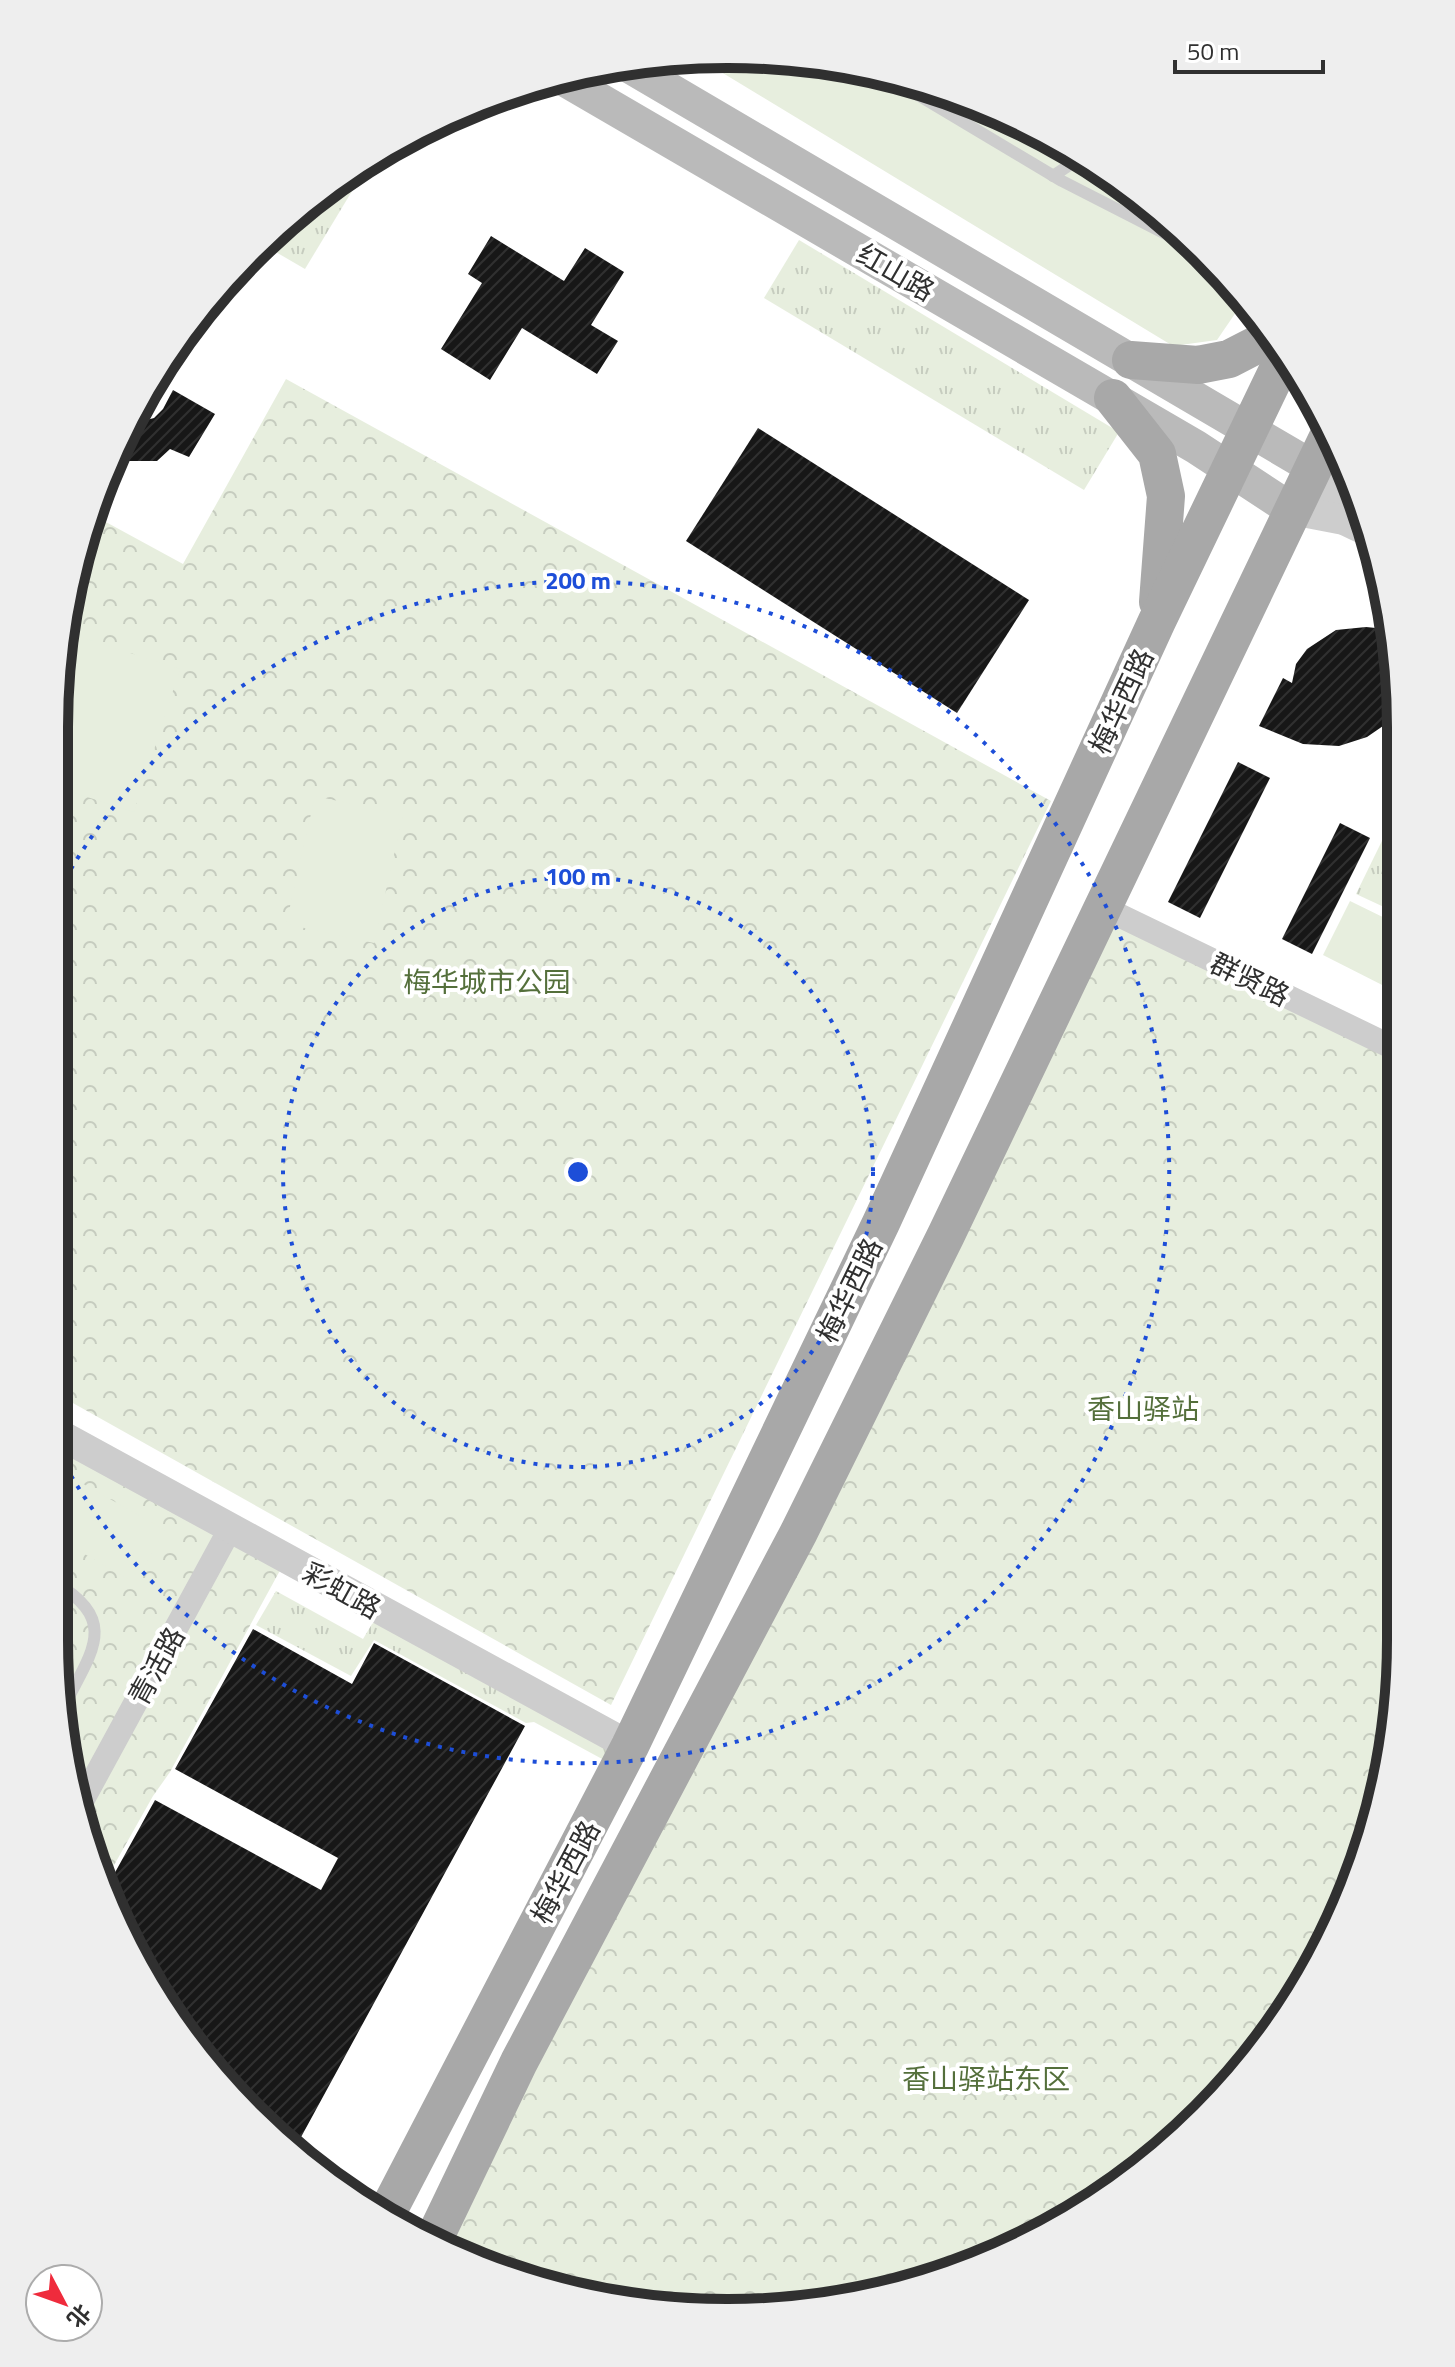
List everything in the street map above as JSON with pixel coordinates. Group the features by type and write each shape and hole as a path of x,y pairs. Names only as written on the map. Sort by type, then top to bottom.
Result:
{"main road":[{"name":"红山路","path":"642,74 1314,468"},
{"name":"红山路","path":"576,86 1230,467 1292,510"},
{"path":"1131,360 1198,365 1229,359 1262,342"},
{"name":"梅华西路","path":"390,2206 630,1746 881,1223 1157,621 1279,366"},
{"path":"1113,398 1157,454 1166,494 1157,621"},
{"name":"梅华西路","path":"438,2232 519,2062 799,1532 946,1235 1324,446"}],"street":[{"path":"1314,468 1354,522"},
{"path":"1292,510 1355,526"},
{"name":"群贤路","path":"1102,907 1387,1045"},
{"name":"彩虹路","path":"68,1439 630,1746"},
{"name":"青活路","path":"86,1793 230,1529"}],"lane":[{"path":"923,98 1053,176 1162,232"},
{"path":"1053,176 1070,164"},
{"path":"68,1590 86,1605 95,1629 93,1648 70,1694"}],"green space":[{"path":"715,68 771,69 814,74 898,90 980,118 1057,156 1129,204 1162,232 1194,261 1237,310 1217,340 1173,346"},
{"path":"358,181 305,269 273,250 326,204"},
{"path":"799,240 1119,432 1084,490 764,298"},
{"name":"梅华城市公园","path":"286,379 1051,801 611,1705 68,1400 68,728 74,641 90,557 102,520 183,564"},
{"path":"75,635 180,669 134,812 68,791 69,684"},
{"path":"315,796 403,815 374,943 286,924"},
{"path":"1387,831 1387,908 1356,894"},
{"path":"1350,901 1387,919 1387,987 1323,955"},
{"name":"香山驿站","path":"1102,907 1387,1045 1387,1640 1381,1726 1365,1810 1337,1892 1299,1969 1251,2041 1194,2106 1129,2163 1094,2188 1057,2211 980,2249 898,2277 771,2298 684,2298 557,2277 475,2249 438,2232"},
{"path":"68,1440 230,1530 86,1792 69,1683"},
{"path":"68,1475 165,1530 135,1583 68,1544"},
{"path":"232,1537 283,1565 170,1772 110,1871 88,1800"},
{"path":"276,1591 363,1639 378,1614 624,1747 615,1766 534,1722 526,1723 374,1640 351,1676 256,1625"}],"building":[{"path":"491,236 564,281 585,248 624,272 591,325 618,341 597,374 522,328 490,380 441,349 482,283 468,274"},
{"path":"173,390 215,414 189,457 170,449 157,461 124,461 144,421 154,418"},
{"path":"758,428 1029,600 957,713 686,541"},
{"path":"1366,627 1379,630 1387,723 1367,737 1339,746 1303,744 1259,726 1283,678 1292,683 1296,664 1307,649 1336,630"},
{"path":"1238,762 1270,778 1200,918 1168,902"},
{"path":"1340,823 1370,838 1312,954 1282,939"},
{"path":"253,1629 352,1684 374,1643 525,1726 299,2140 261,2106 232,2074 179,2006 136,1931 113,1877 155,1800 321,1890 338,1858 175,1769"}],"park label":[{"name":"香山驿站东区","path":"986,2078"}]}
